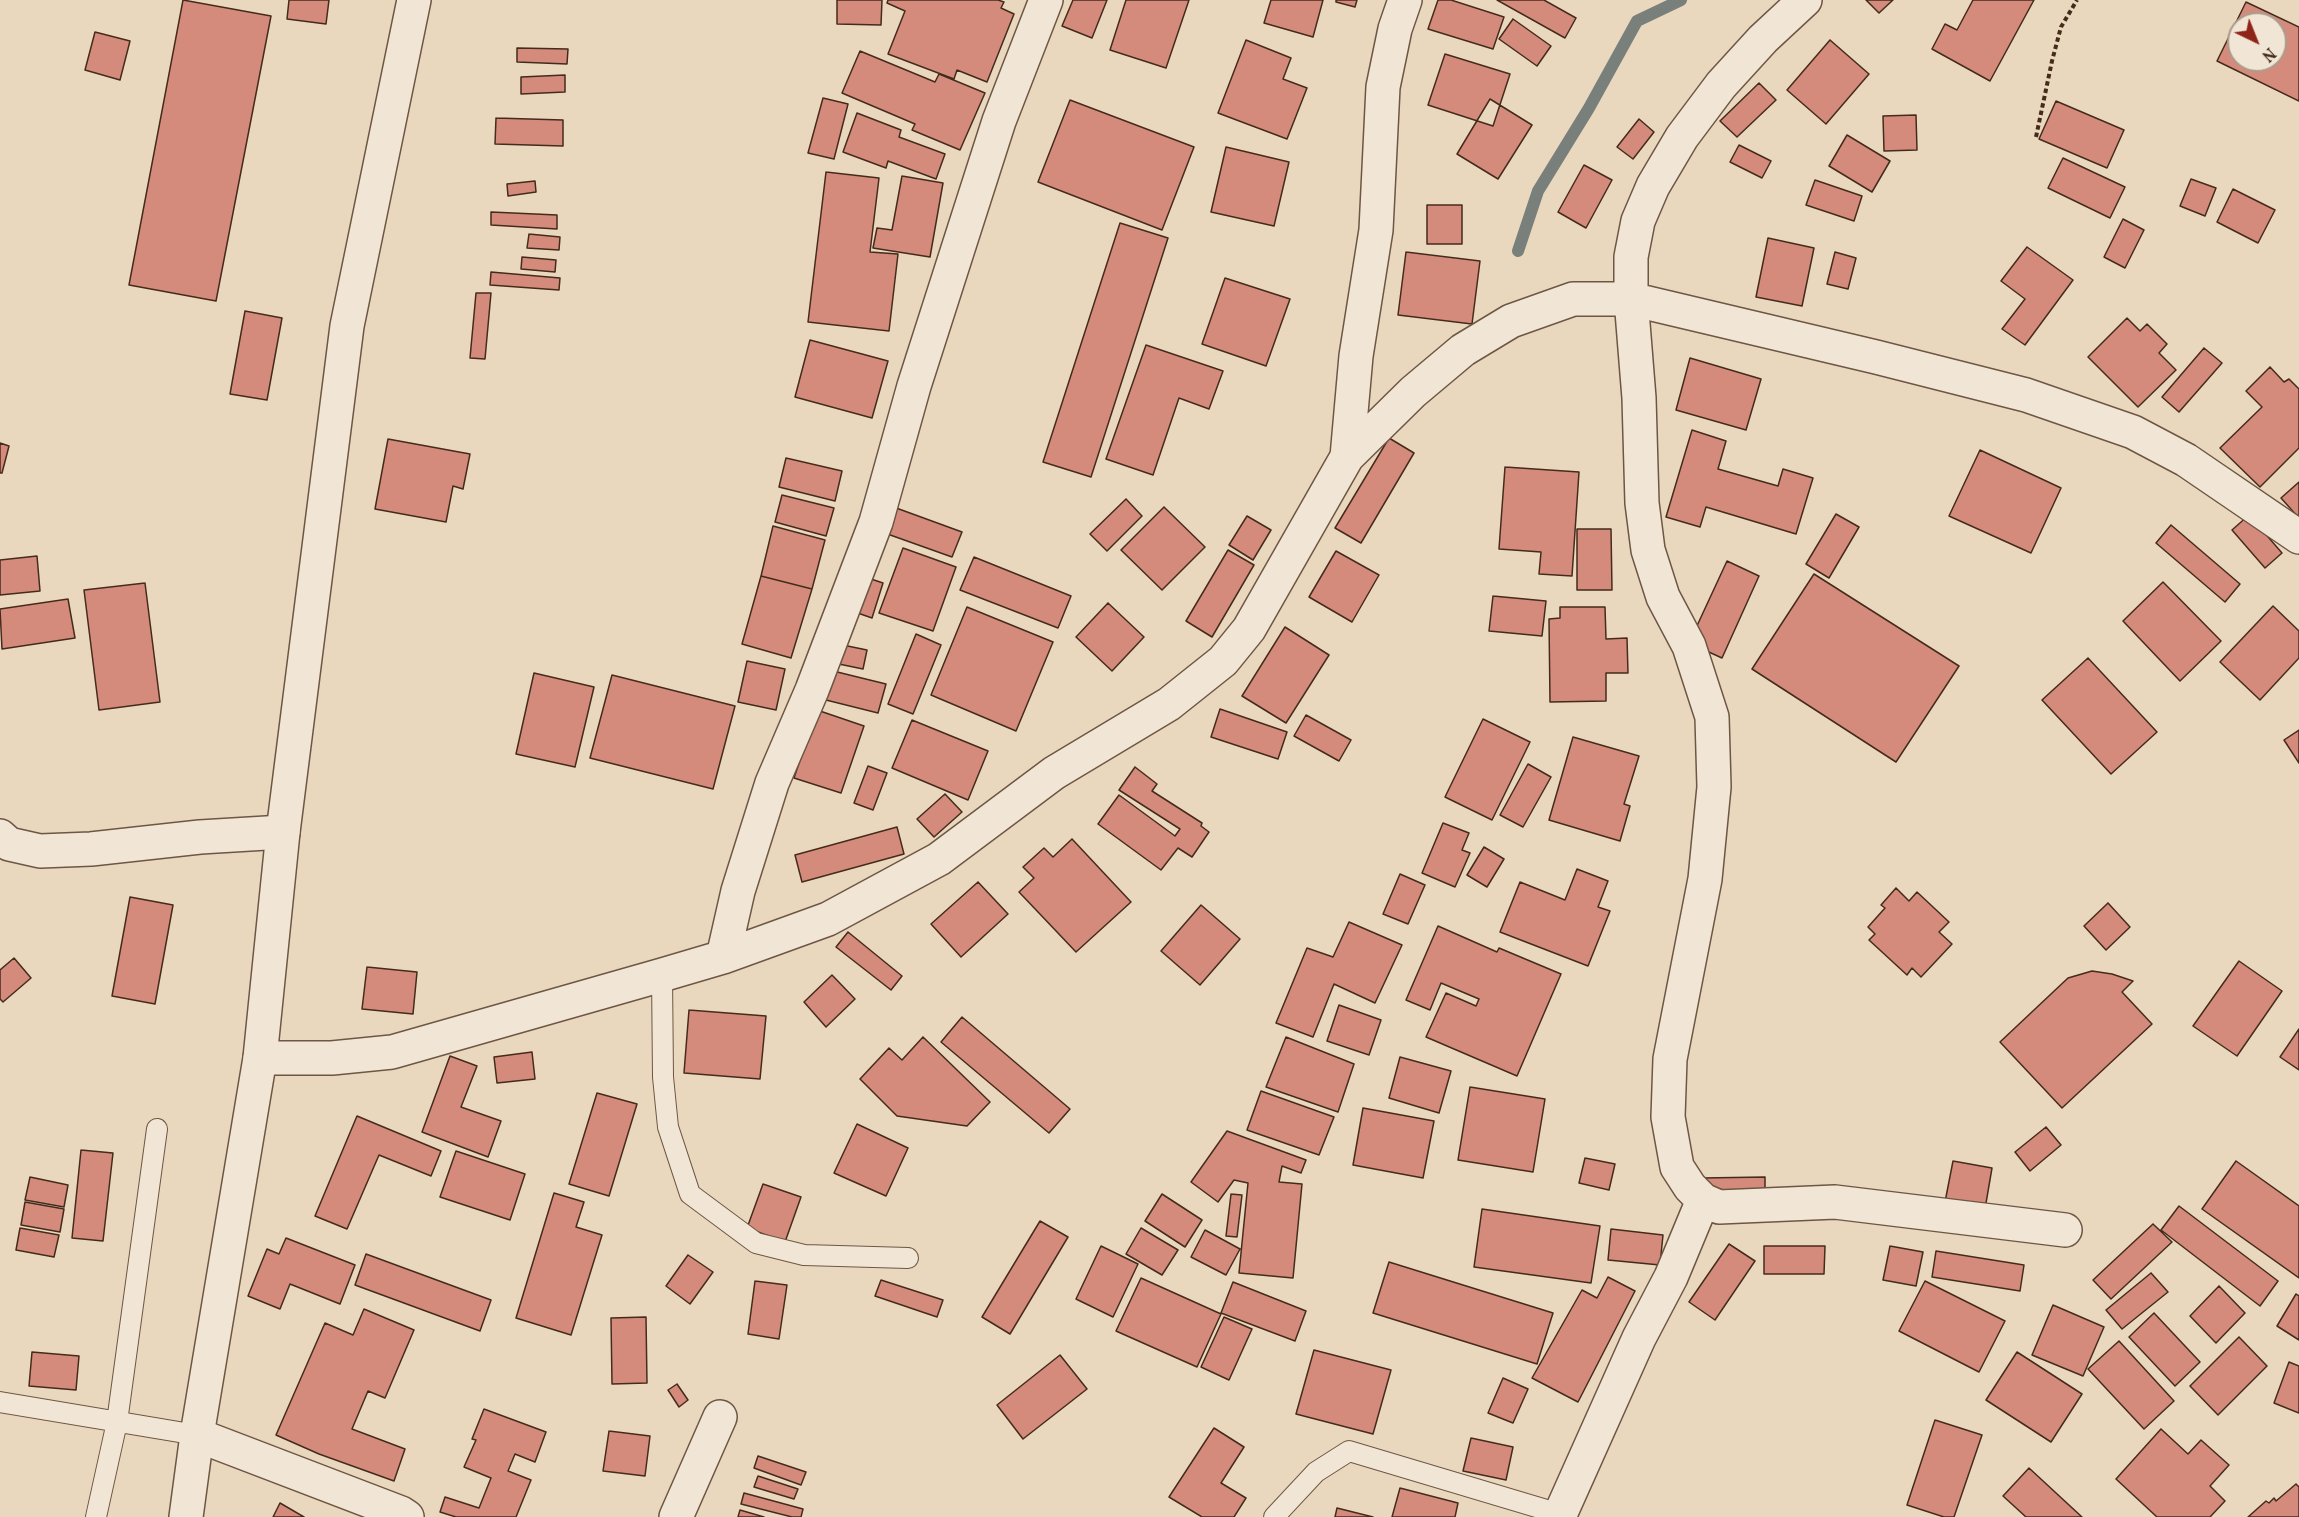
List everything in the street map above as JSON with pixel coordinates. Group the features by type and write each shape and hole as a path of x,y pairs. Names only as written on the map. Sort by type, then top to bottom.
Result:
{"street":[{"path":"186,1517 197,1435 260,1058 283,832 347,326 414,0"},
{"path":"723,957 738,891 772,783 816,680 876,522 914,387 999,121 1046,0"},
{"path":"1347,457 1356,357 1376,230 1383,87 1395,29 1405,0"},
{"path":"1805,0 1763,39 1721,85 1682,137 1653,186 1638,221 1631,257 1631,299 1639,398 1642,503 1648,550 1663,597 1689,646 1712,717 1714,787 1705,879 1670,1059 1668,1118 1677,1167 1690,1187 1703,1200 1719,1207 1835,1202 2066,1230"},
{"path":"260,1058 332,1058 392,1052 662,975 723,957 828,919 939,859 1054,773 1169,704 1223,661 1249,629 1347,457 1413,392 1455,357 1511,321 1573,299 1631,299 2026,395 2133,432 2186,460 2299,537"},
{"path":"0,836 9,844 40,851 91,849 200,837 283,832"},
{"path":"1560,1516 1639,1338 1671,1277 1703,1200"},
{"path":"676,1517 720,1417"},
{"path":"197,1435 390,1508 407,1517"}],"lane":[{"path":"662,975 663,1077 668,1127 690,1194 756,1243 804,1256 908,1258"},
{"path":"96,1517 117,1422 157,1130"},
{"path":"0,1402 197,1435"},
{"path":"1274,1517 1316,1472 1349,1451 1560,1516"}],"path":[{"path":"2036,137 2061,27 2077,0"}],"building":[{"path":"183,0 271,16 216,301 129,285"},
{"path":"289,0 329,0 326,24 287,19"},
{"path":"837,0 882,0 881,25 837,24"},
{"path":"888,0 998,0 1004,2 1001,8 1014,14 987,82 957,70 954,79 888,54 905,11 887,3"},
{"path":"1073,0 1107,0 1092,38 1062,26"},
{"path":"1126,0 1189,0 1166,68 1110,50"},
{"path":"1271,0 1323,0 1313,37 1264,23"},
{"path":"1336,0 1357,0 1355,7 1336,2"},
{"path":"1438,0 1451,0 1504,17 1493,49 1428,29"},
{"path":"1497,0 1544,0 1576,18 1565,38"},
{"path":"1866,0 1893,0 1879,13"},
{"path":"1973,0 2034,0 1990,81 1932,49 1945,24 1957,30"},
{"path":"2246,2 2267,12 2241,12"},
{"path":"1513,19 1551,46 1537,66 1499,39"},
{"path":"2287,21 2299,27 2299,101 2240,72 2287,72"},
{"path":"95,32 130,41 120,80 85,70"},
{"path":"1246,40 1291,58 1283,79 1307,88 1287,139 1218,113"},
{"path":"1830,40 1869,74 1826,124 1787,90"},
{"path":"2227,41 2227,66 2217,61"},
{"path":"517,48 568,49 567,64 517,62"},
{"path":"860,51 935,82 939,74 985,93 960,150 912,130 915,124 842,93"},
{"path":"1445,54 1510,74 1493,126 1428,105"},
{"path":"565,75 565,92 521,94 521,77"},
{"path":"1759,83 1776,100 1737,137 1720,121"},
{"path":"823,98 848,104 834,159 808,153"},
{"path":"1490,99 1532,125 1498,179 1457,154"},
{"path":"1070,100 1194,147 1162,230 1038,182"},
{"path":"2056,101 2124,130 2107,168 2039,139"},
{"path":"857,113 901,130 899,137 945,154 936,179 888,161 886,168 843,152"},
{"path":"1916,115 1917,150 1884,151 1883,116"},
{"path":"496,118 563,120 563,146 495,144"},
{"path":"1639,119 1654,132 1633,159 1617,147"},
{"path":"1847,135 1890,161 1872,192 1829,166"},
{"path":"1739,145 1771,161 1762,178 1730,162"},
{"path":"1226,147 1289,162 1274,226 1211,212"},
{"path":"2063,158 2125,187 2110,218 2048,188"},
{"path":"1584,165 1612,180 1586,228 1558,212"},
{"path":"826,172 879,178 870,252 898,254 889,331 808,322"},
{"path":"902,176 943,183 930,257 873,248 877,228 892,230"},
{"path":"2191,179 2216,188 2205,216 2180,206"},
{"path":"1815,180 1862,196 1854,221 1806,205"},
{"path":"535,181 536,192 508,196 507,184"},
{"path":"2233,189 2275,210 2258,243 2217,222"},
{"path":"1427,205 1462,205 1462,244 1427,244"},
{"path":"491,212 557,215 557,229 491,225"},
{"path":"2123,219 2144,230 2125,268 2104,257"},
{"path":"1120,223 1168,238 1091,477 1043,462"},
{"path":"529,234 560,237 559,250 527,248"},
{"path":"1768,238 1814,248 1802,306 1756,297"},
{"path":"2027,247 2073,280 2025,345 2002,329 2025,299 2001,281"},
{"path":"1406,252 1480,261 1472,324 1398,315"},
{"path":"1835,252 1856,258 1848,289 1827,284"},
{"path":"522,257 556,260 555,272 521,269"},
{"path":"491,272 560,278 559,290 490,285"},
{"path":"1225,278 1290,299 1266,366 1202,344"},
{"path":"476,293 491,293 485,359 470,358"},
{"path":"245,311 282,318 267,400 230,394"},
{"path":"2127,318 2140,331 2147,324 2167,344 2159,353 2176,370 2138,407 2088,357"},
{"path":"810,340 888,361 872,418 795,397"},
{"path":"1146,345 1223,371 1209,409 1179,398 1153,475 1106,459"},
{"path":"2204,348 2222,363 2179,412 2162,397"},
{"path":"1690,358 1761,379 1746,430 1676,410"},
{"path":"2270,367 2284,382 2289,379 2299,389 2299,448 2260,487 2220,448 2262,407 2246,391"},
{"path":"1692,430 1726,441 1718,469 1778,486 1783,469 1813,478 1796,534 1706,507 1700,527 1666,517"},
{"path":"1389,438 1414,453 1361,543 1335,528"},
{"path":"388,439 470,454 463,489 453,486 446,522 375,509"},
{"path":"0,443 9,446 2,473 0,473"},
{"path":"1980,450 2061,488 2031,553 1949,516"},
{"path":"786,458 842,471 835,501 779,487"},
{"path":"1505,467 1579,472 1572,576 1539,574 1541,552 1499,549"},
{"path":"2299,482 2299,518 2281,498"},
{"path":"782,495 834,508 826,536 775,522"},
{"path":"1126,499 1142,516 1107,551 1090,534"},
{"path":"888,505 962,532 952,557 879,531"},
{"path":"1164,507 1205,547 1162,590 1121,550"},
{"path":"1836,514 1859,527 1829,578 1806,564"},
{"path":"2249,515 2282,553 2265,568 2232,530"},
{"path":"1247,516 1271,530 1253,560 1229,545"},
{"path":"2171,525 2240,584 2225,602 2156,543"},
{"path":"773,526 825,540 812,589 761,576"},
{"path":"1577,529 1611,529 1612,590 1577,590"},
{"path":"903,548 956,567 933,631 879,613"},
{"path":"1228,550 1254,565 1212,637 1186,621"},
{"path":"1336,551 1379,575 1352,622 1309,597"},
{"path":"37,556 40,591 0,595 0,560"},
{"path":"974,557 1071,596 1058,628 960,590"},
{"path":"1727,561 1759,576 1722,658 1689,643"},
{"path":"1814,574 1959,666 1896,762 1752,669"},
{"path":"761,576 812,589 791,658 742,644"},
{"path":"862,576 883,583 872,618 852,611"},
{"path":"2163,582 2221,641 2180,681 2123,621"},
{"path":"145,583 160,702 99,710 84,590"},
{"path":"1493,596 1546,601 1542,636 1489,631"},
{"path":"68,599 75,638 2,649 0,609"},
{"path":"1108,603 1144,637 1112,671 1076,637"},
{"path":"2273,606 2299,631 2299,658 2260,700 2220,662"},
{"path":"967,607 1053,642 1016,731 931,695"},
{"path":"1560,607 1605,607 1606,639 1627,638 1628,673 1606,673 1606,701 1550,702 1549,619 1560,618"},
{"path":"1285,627 1329,655 1286,723 1242,696"},
{"path":"916,634 941,645 913,714 888,704"},
{"path":"833,643 867,650 863,669 829,662"},
{"path":"2088,658 2157,732 2111,774 2042,700"},
{"path":"747,661 785,669 776,710 738,702"},
{"path":"825,669 886,684 878,713 818,698"},
{"path":"534,673 594,687 575,767 516,754"},
{"path":"612,675 735,706 713,789 590,758"},
{"path":"1220,709 1287,732 1278,759 1211,737"},
{"path":"817,710 864,726 841,793 794,778"},
{"path":"1306,715 1351,740 1339,761 1294,736"},
{"path":"1483,719 1530,742 1492,820 1445,797"},
{"path":"912,720 988,751 968,800 892,768"},
{"path":"2299,730 2299,763 2284,740"},
{"path":"1573,737 1639,756 1624,804 1630,806 1620,841 1549,820"},
{"path":"1528,764 1551,777 1523,827 1500,815"},
{"path":"868,766 887,773 873,810 854,803"},
{"path":"1135,767 1157,784 1152,791 1202,823 1201,826 1209,832 1192,857 1178,848 1161,870 1098,824 1119,795 1175,836 1180,829 1119,790"},
{"path":"945,794 962,812 934,837 917,819"},
{"path":"1443,823 1469,833 1462,850 1470,853 1455,887 1422,873"},
{"path":"897,827 904,854 802,882 795,855"},
{"path":"1072,839 1131,902 1076,952 1019,892 1034,878 1023,867 1044,848 1053,857"},
{"path":"1484,847 1504,859 1487,887 1467,875"},
{"path":"1577,869 1608,881 1598,907 1610,911 1588,966 1500,932 1520,882 1565,900"},
{"path":"1400,874 1425,885 1408,924 1383,914"},
{"path":"978,882 1008,914 961,957 931,924"},
{"path":"1896,888 1909,901 1917,892 1949,922 1939,932 1952,944 1921,977 1912,968 1907,975 1869,940 1875,934 1868,927 1885,908 1881,905"},
{"path":"130,897 173,905 155,1004 112,996"},
{"path":"2108,903 2130,927 2106,950 2084,926"},
{"path":"1201,905 1240,939 1200,985 1161,951"},
{"path":"1349,922 1402,945 1375,1003 1334,984 1313,1037 1276,1023 1307,948 1333,957"},
{"path":"1438,926 1497,952 1499,948 1561,974 1517,1076 1426,1037 1446,993 1476,1006 1479,999 1441,983 1430,1010 1406,1000"},
{"path":"848,932 902,976 891,990 836,947"},
{"path":"14,958 31,978 3,1002 0,999 0,970"},
{"path":"2239,961 2282,991 2237,1056 2193,1026"},
{"path":"367,967 417,972 413,1014 362,1009"},
{"path":"2092,971 2112,974 2133,981 2122,992 2152,1024 2062,1108 2000,1042 2068,978"},
{"path":"832,975 855,999 826,1027 804,1002"},
{"path":"1339,1005 1381,1020 1369,1055 1327,1041"},
{"path":"689,1010 766,1016 760,1079 684,1073"},
{"path":"962,1017 1070,1109 1049,1133 941,1042"},
{"path":"2299,1029 2299,1070 2280,1057"},
{"path":"923,1037 990,1102 967,1126 897,1116 860,1079 889,1048 902,1060"},
{"path":"1286,1037 1354,1064 1338,1112 1266,1087"},
{"path":"532,1052 535,1079 497,1083 494,1057"},
{"path":"450,1056 477,1066 461,1107 501,1121 488,1157 422,1132"},
{"path":"1400,1057 1451,1071 1439,1113 1389,1098"},
{"path":"1470,1087 1545,1099 1533,1172 1458,1160"},
{"path":"1261,1091 1334,1117 1319,1155 1247,1130"},
{"path":"597,1093 637,1104 609,1196 569,1184"},
{"path":"1363,1108 1434,1121 1423,1178 1353,1165"},
{"path":"357,1116 441,1151 431,1176 379,1155 347,1229 315,1216"},
{"path":"857,1124 908,1148 886,1196 834,1173"},
{"path":"2046,1127 2061,1145 2030,1171 2015,1152"},
{"path":"1227,1131 1306,1160 1301,1173 1282,1166 1279,1182 1302,1184 1293,1278 1239,1273 1248,1183 1234,1180 1218,1202 1191,1182"},
{"path":"81,1150 113,1153 103,1241 72,1238"},
{"path":"456,1151 525,1174 510,1220 440,1197"},
{"path":"1585,1158 1615,1164 1609,1190 1579,1183"},
{"path":"1953,1161 1992,1168 1985,1209 1945,1202"},
{"path":"2236,1161 2299,1206 2299,1278 2202,1209"},
{"path":"30,1177 68,1185 64,1207 25,1200"},
{"path":"1765,1177 1765,1195 1702,1195 1702,1178"},
{"path":"763,1184 801,1197 785,1242 747,1228"},
{"path":"554,1193 584,1202 576,1227 602,1235 571,1335 516,1318"},
{"path":"1162,1194 1202,1220 1185,1247 1145,1221"},
{"path":"1231,1194 1242,1195 1237,1237 1226,1236"},
{"path":"25,1202 64,1209 60,1232 21,1225"},
{"path":"2179,1206 2278,1281 2260,1306 2161,1230"},
{"path":"1482,1209 1600,1226 1591,1283 1474,1267"},
{"path":"1040,1221 1068,1237 1010,1334 982,1317"},
{"path":"2153,1224 2172,1242 2111,1299 2093,1280"},
{"path":"20,1228 59,1235 54,1257 16,1250"},
{"path":"1141,1228 1178,1250 1162,1275 1126,1254"},
{"path":"1611,1229 1663,1235 1660,1265 1608,1260"},
{"path":"1205,1230 1240,1249 1226,1275 1191,1257"},
{"path":"286,1238 355,1265 340,1304 290,1284 280,1309 248,1296 267,1249 279,1254"},
{"path":"1729,1244 1755,1261 1715,1320 1689,1302"},
{"path":"1101,1246 1138,1264 1113,1317 1076,1299"},
{"path":"1764,1246 1825,1246 1824,1274 1764,1274"},
{"path":"1890,1246 1923,1252 1916,1286 1883,1280"},
{"path":"1936,1251 2024,1265 2020,1291 1932,1277"},
{"path":"366,1254 491,1300 480,1331 355,1285"},
{"path":"688,1255 713,1272 690,1304 666,1286"},
{"path":"1389,1262 1553,1313 1537,1364 1373,1313"},
{"path":"2151,1273 2168,1292 2122,1329 2106,1310"},
{"path":"1608,1277 1635,1291 1578,1402 1532,1378 1582,1290 1597,1298"},
{"path":"1141,1278 1221,1314 1197,1367 1116,1331"},
{"path":"881,1280 943,1300 937,1317 875,1296"},
{"path":"755,1281 787,1285 779,1339 748,1334"},
{"path":"1925,1281 2005,1321 1979,1372 1899,1331"},
{"path":"1233,1282 1306,1311 1295,1341 1221,1313"},
{"path":"2219,1286 2245,1313 2216,1343 2190,1316"},
{"path":"2296,1294 2299,1296 2299,1340 2277,1326"},
{"path":"2053,1305 2104,1327 2083,1376 2032,1355"},
{"path":"364,1309 414,1330 385,1398 368,1391 352,1429 405,1449 394,1481 319,1454 276,1435 325,1323 353,1335"},
{"path":"2154,1313 2200,1362 2175,1386 2129,1337"},
{"path":"646,1317 647,1383 612,1384 611,1318"},
{"path":"1224,1317 1252,1329 1229,1380 1201,1367"},
{"path":"2239,1337 2267,1366 2218,1415 2190,1386"},
{"path":"2119,1341 2174,1401 2144,1429 2088,1369"},
{"path":"1314,1350 1391,1370 1373,1434 1296,1414"},
{"path":"32,1352 79,1356 76,1390 29,1386"},
{"path":"2017,1352 2082,1394 2051,1442 1986,1400"},
{"path":"1060,1355 1087,1389 1023,1439 997,1405"},
{"path":"2289,1362 2299,1366 2299,1413 2274,1403"},
{"path":"1503,1378 1528,1389 1513,1423 1488,1413"},
{"path":"677,1384 688,1400 679,1407 668,1390"},
{"path":"484,1409 546,1432 535,1462 515,1454 508,1471 531,1480 516,1517 456,1517 440,1512 445,1497 479,1508 491,1478 464,1467 476,1440 472,1439"},
{"path":"1935,1420 1982,1435 1954,1517 1944,1517 1907,1505"},
{"path":"1214,1428 1244,1447 1221,1483 1246,1498 1234,1517 1202,1517 1169,1497"},
{"path":"2161,1429 2188,1454 2201,1440 2229,1465 2210,1486 2225,1501 2210,1517 2157,1517 2116,1479"},
{"path":"609,1431 650,1436 645,1476 603,1471"},
{"path":"1471,1438 1513,1447 1506,1480 1463,1471"},
{"path":"758,1456 806,1472 801,1485 754,1468"},
{"path":"2029,1468 2082,1517 2026,1517 2003,1496"},
{"path":"758,1476 798,1489 794,1499 754,1487"},
{"path":"2296,1484 2299,1487 2299,1517 2248,1517 2266,1501 2269,1503 2274,1498 2276,1501"},
{"path":"1400,1488 1458,1503 1455,1517 1392,1517"},
{"path":"744,1493 803,1509 801,1517 792,1517 741,1504"},
{"path":"280,1503 304,1517 273,1517"},
{"path":"1337,1508 1373,1517 1335,1517"},
{"path":"740,1510 764,1517 738,1517"}],"waterway":[{"path":"1518,251 1538,191 1589,108 1637,21 1681,0"}]}
